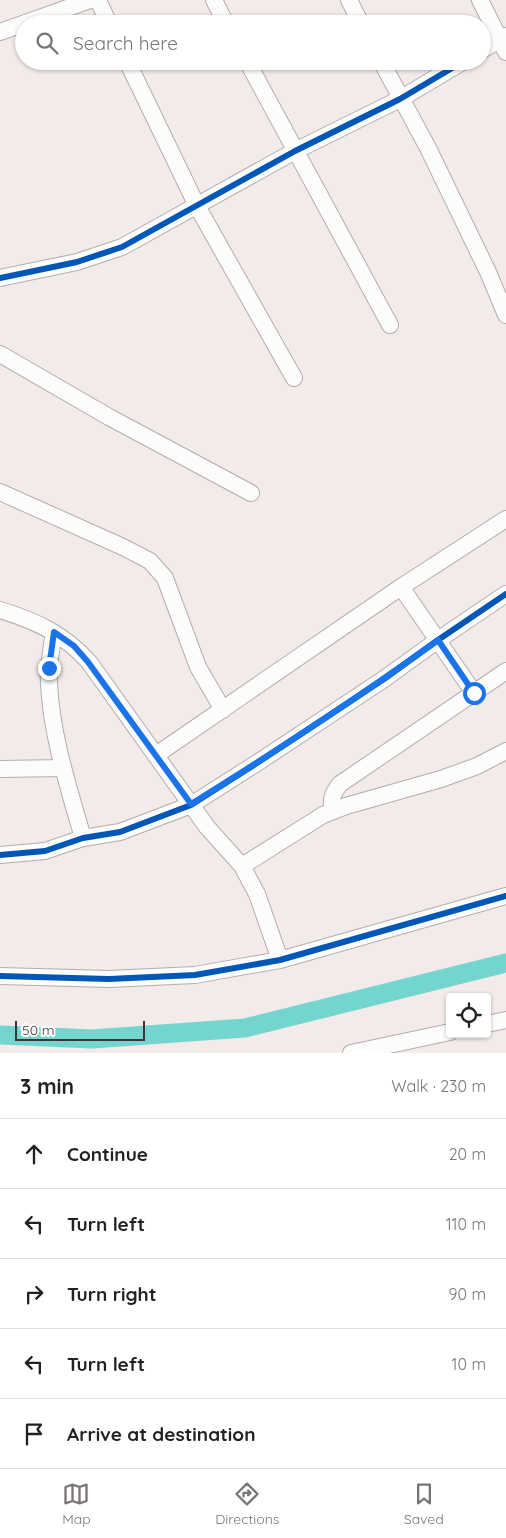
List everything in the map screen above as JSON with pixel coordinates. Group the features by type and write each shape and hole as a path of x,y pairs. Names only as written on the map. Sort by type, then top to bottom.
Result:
{"street":[{"path":"48,15 90,0"},
{"path":"98,0 105,15"},
{"path":"214,0 222,15"},
{"path":"349,0 356,15"},
{"path":"480,0 488,15"},
{"path":"491,20 504,43 491,47"},
{"path":"0,32 15,27"},
{"path":"131,70 197,206 294,378"},
{"path":"251,70 390,325"},
{"path":"386,70 428,148 488,272 506,316"},
{"path":"0,278 77,262 122,247 295,151 400,99 449,70"},
{"path":"0,354 251,493"},
{"path":"0,492 123,547 150,562 165,578 198,667 223,710"},
{"path":"156,755 401,587 506,519"},
{"path":"401,587 474,693"},
{"path":"0,855 45,851 83,838 120,832 191,804 257,763 376,684 506,594"},
{"path":"0,610 22,616 54,632 74,646 88,662 207,827 242,866 257,894 280,960"},
{"path":"54,632 49,668 49,691 63,768 83,838"},
{"path":"333,810 331,800 340,784 506,671"},
{"path":"242,866 333,810 441,779 477,766 506,750"},
{"path":"0,769 63,768"},
{"path":"0,976 109,979 196,975 280,960 506,896"},
{"path":"491,1023 506,1020"},
{"path":"351,1053 446,1033"}],"waterway":[{"path":"0,1035 92,1039 245,1028 506,963"}],"cycle path":[{"path":"0,278 77,262 122,247 295,151 400,99 449,70"},
{"path":"0,855 45,851 83,838 120,832 191,805 384,679 506,594"},
{"path":"0,976 109,979 195,975 280,960 506,896"}],"route":[{"path":"49,668 54,632 74,646 88,662 191,804 257,763 438,640 474,693"}]}
